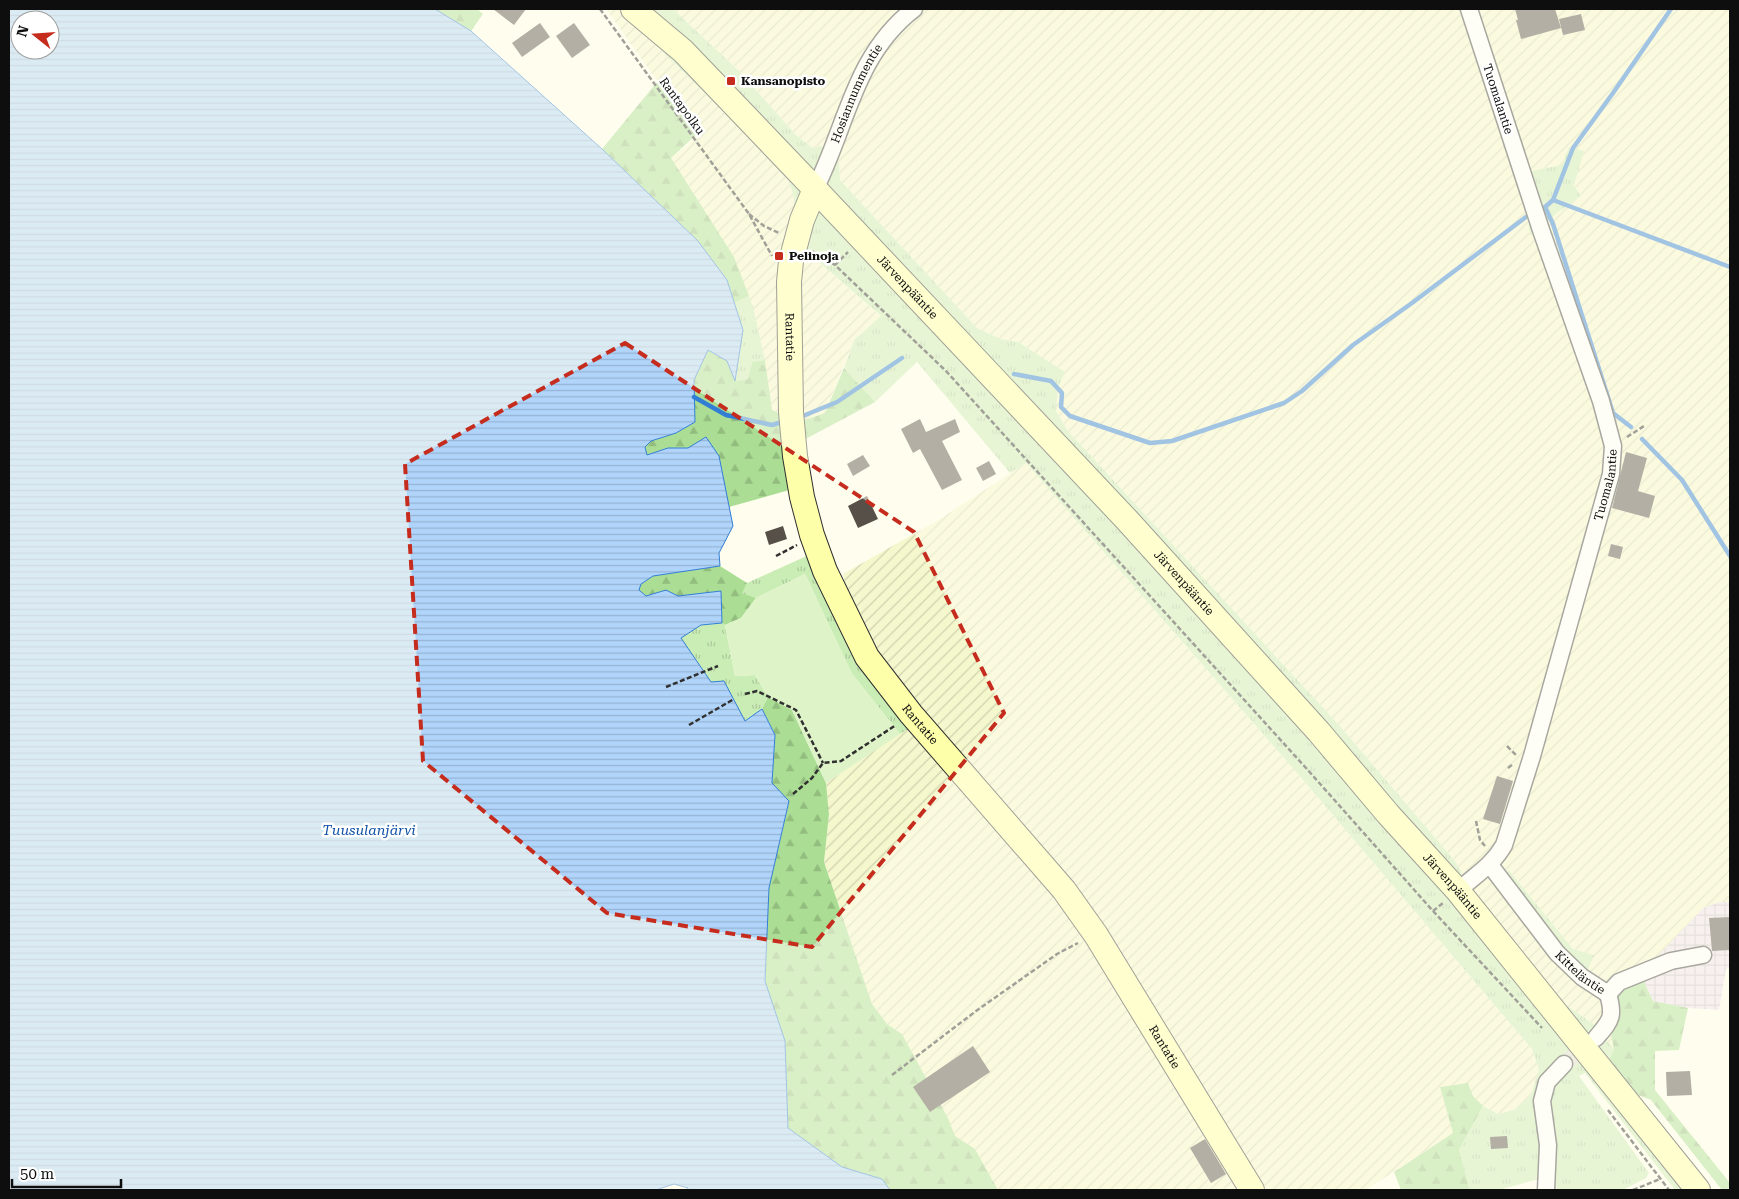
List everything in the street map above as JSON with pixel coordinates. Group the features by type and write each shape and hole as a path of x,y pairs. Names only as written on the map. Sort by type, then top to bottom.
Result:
{"main road":[{"name":"Järvenpääntie","path":"633,9 683,51 815,190 1126,520 1318,732 1388,814 1458,891 1698,1190"},
{"name":"Rantatie","path":"815,190 802,220 790,261 791,412 793,439 804,508 824,571 867,656 911,714 1064,890 1096,935 1252,1190"}],"street":[{"name":"Hosiannummentie","path":"815,190 866,65 891,30 914,9"},
{"name":"Tuomalantie","path":"1458,891 1494,861 1504,845 1537,738 1611,474 1613,446 1601,401 1541,230 1469,9"},
{"name":"Kitteläntie","path":"1494,861 1557,953 1582,977 1608,994 1619,982 1671,961 1703,955"},
{"path":"1596,1038 1611,1020 1611,1005 1608,994"},
{"path":"1546,1190 1548,1145 1542,1101 1547,1082 1564,1064"}],"path":[{"name":"Rantapolku","path":"600,9 749,214 773,258"},
{"name":"Rantapolku","path":"749,214 764,226 795,241 835,265 946,372 1300,761 1432,911 1543,1029"},
{"path":"835,265 848,251 854,257"},
{"path":"1613,446 1644,426"},
{"path":"666,687 718,666"},
{"path":"745,694 757,691 796,710 823,763"},
{"path":"689,725 734,700"},
{"path":"793,794 812,778 823,763 841,761 911,714"},
{"path":"1507,746 1518,758"},
{"path":"1476,822 1480,840 1494,861"},
{"path":"892,1075 976,1011 1057,954 1096,935"},
{"path":"1606,1109 1669,1190"},
{"path":"1633,1190 1660,1178"}],"highlighted area":[{"path":"625,343 914,532 1004,713 812,947 607,913 423,761 405,464"}],"shaded area":[{"path":"1719,902 1730,902 1730,968 1726,969 1719,1010 1688,1008 1653,1001 1638,969 1655,959 1703,908"}],"green space":[{"path":"435,9 477,9 483,14 471,31"},
{"path":"606,9 619,9 726,114 789,181 794,194 796,210 785,243 811,255 881,317 854,340 825,413 799,422 772,410 765,360 734,257 671,158 688,145 696,135"},
{"path":"619,9 673,9 740,72 796,135 813,148 821,146 839,163 840,180 977,328 1001,339 1018,342 1065,372 1058,388 1056,411 1068,431 1339,725 1455,861 1473,893 1560,1001 1595,1025 1614,1049 1609,1060 1686,1190 1675,1190 1585,1073 1579,1076 1649,1173 1646,1178 1623,1190 1543,1190 1542,1178 1499,1190 1470,1190 1459,1150 1483,1106 1498,1114 1516,1109 1531,1095 1539,1069 1532,1049 1298,774 1026,463 1010,473 917,362 875,402 844,368 854,340 881,316 811,255 785,243 795,206 789,181 726,114"},
{"path":"673,9 1730,9 1730,902 1719,902 1703,908 1655,959 1611,990 1620,1015 1611,1036 1614,1049 1595,1025 1560,1001 1473,893 1455,861 1339,725 1068,431 1056,411 1058,388 1018,342 1001,339 977,328 840,180 839,163 813,148 796,135 740,72","holes":["1562,165 1581,196 1557,213","1509,870 1573,949 1506,883"]},
{"path":"658,81 696,135 671,158 734,257 749,296 734,303 727,280 698,241 602,149"},
{"path":"1569,147 1584,151 1574,185 1581,196 1557,213 1531,236 1527,207 1517,174 1562,165"},
{"path":"749,296 765,360 752,362 748,379 735,381 743,330 734,303"},
{"path":"708,350 727,361 735,381 748,379 752,362 765,360 772,410 799,422 825,413 844,368 875,402 798,443 807,485 729,507 719,456 688,448 668,448 647,455 645,447 651,441 676,433 695,422 694,380"},
{"path":"1026,463 1298,774 1532,1049 1539,1069 1531,1095 1516,1109 1498,1114 1483,1106 1473,1096 1468,1083 1440,1087 1453,1133 1366,1190 998,1190 975,1149 955,1136 948,1118 902,1034 887,1024 872,1004 824,862 829,814 826,783 927,715 879,655 846,588 843,574 940,519"},
{"path":"811,554 911,727 900,734 852,674 805,574 756,598 741,593 747,583"},
{"path":"720,566 747,583 742,593 756,598 741,618 725,625 722,623 721,591 678,596 666,590 646,596 638,590 641,584 653,576"},
{"path":"805,574 852,673 900,734 826,783 792,710 768,697 755,675 735,676 725,625 741,618 756,598"},
{"path":"722,623 725,625 735,676 755,675 768,697 762,709 745,721 724,681 711,682 681,638 701,625"},
{"path":"768,697 792,710 826,783 829,814 824,862 872,1004 887,1024 902,1034 948,1118 955,1136 975,1149 998,1190 890,1190 882,1179 842,1167 788,1128 785,1041 765,981 769,888 789,802 772,783 775,735 762,709"},
{"path":"1508,869 1573,949 1594,955 1587,972 1569,963 1506,883"},
{"path":"1638,969 1653,1001 1688,1008 1679,1050 1655,1051 1655,1090 1730,1183 1730,1190 1722,1190 1651,1100 1638,1095 1609,1060 1614,1049 1611,1036 1619,1015 1611,990"},
{"path":"1468,1083 1473,1096 1483,1106 1459,1150 1470,1190 1401,1190 1394,1172 1453,1133 1440,1087"}],"water":[{"name":"Tuusulanjärvi","path":"9,9 435,9 471,31 602,149 698,241 727,280 743,330 735,381 727,361 708,350 694,380 695,422 676,433 651,441 645,447 647,455 668,448 688,448 706,437 719,456 733,526 719,553 720,566 653,576 641,584 639,590 646,596 666,590 678,596 721,591 722,623 701,625 681,638 711,682 724,681 745,721 762,709 775,735 772,783 789,801 769,888 765,981 785,1041 788,1128 842,1167 882,1179 890,1190 687,1190 688,1188 674,1184 656,1190 9,1190"}],"building":[{"path":"493,9 526,9 514,25"},
{"path":"1515,9 1555,9 1561,28 1521,39"},
{"path":"1581,14 1585,30 1563,35 1559,19"},
{"path":"540,23 550,37 522,57 512,43"},
{"path":"574,23 590,45 572,58 556,36"},
{"path":"920,419 926,432 955,419 960,432 942,441 962,480 942,490 920,449 913,453 901,429"},
{"path":"1626,452 1647,458 1638,491 1655,496 1649,518 1612,508"},
{"path":"863,455 870,466 853,476 847,464"},
{"path":"989,461 996,474 983,481 976,468"},
{"path":"867,496 878,519 858,528 848,506"},
{"path":"783,526 787,539 769,545 765,532"},
{"path":"1611,544 1623,547 1620,559 1608,556"},
{"path":"1497,776 1513,781 1500,824 1483,819"},
{"path":"1730,917 1730,950 1712,951 1709,918"},
{"path":"973,1046 990,1072 930,1112 913,1087"},
{"path":"1690,1071 1692,1095 1667,1096 1666,1072"},
{"path":"1507,1136 1508,1148 1491,1149 1490,1137"},
{"path":"1205,1139 1226,1174 1211,1183 1190,1148"}],"waterway":[{"path":"1631,427 1613,413 1553,224 1545,207 1553,200 1573,148 1671,9"},
{"path":"1553,200 1730,267"},
{"path":"1014,374 1051,381 1062,393 1061,407 1070,416 1150,443 1172,441 1284,403 1302,391 1353,345 1526,217"},
{"path":"798,418 837,402 902,358"},
{"path":"694,397 726,415 772,425 785,421"},
{"path":"1642,439 1682,480 1730,556"}],"tunnel":[{"path":"1564,1064 1592,1041"}],"place":[{"name":"Kansanopisto","path":"731,81"},
{"name":"Pelinoja","path":"779,256"}]}
